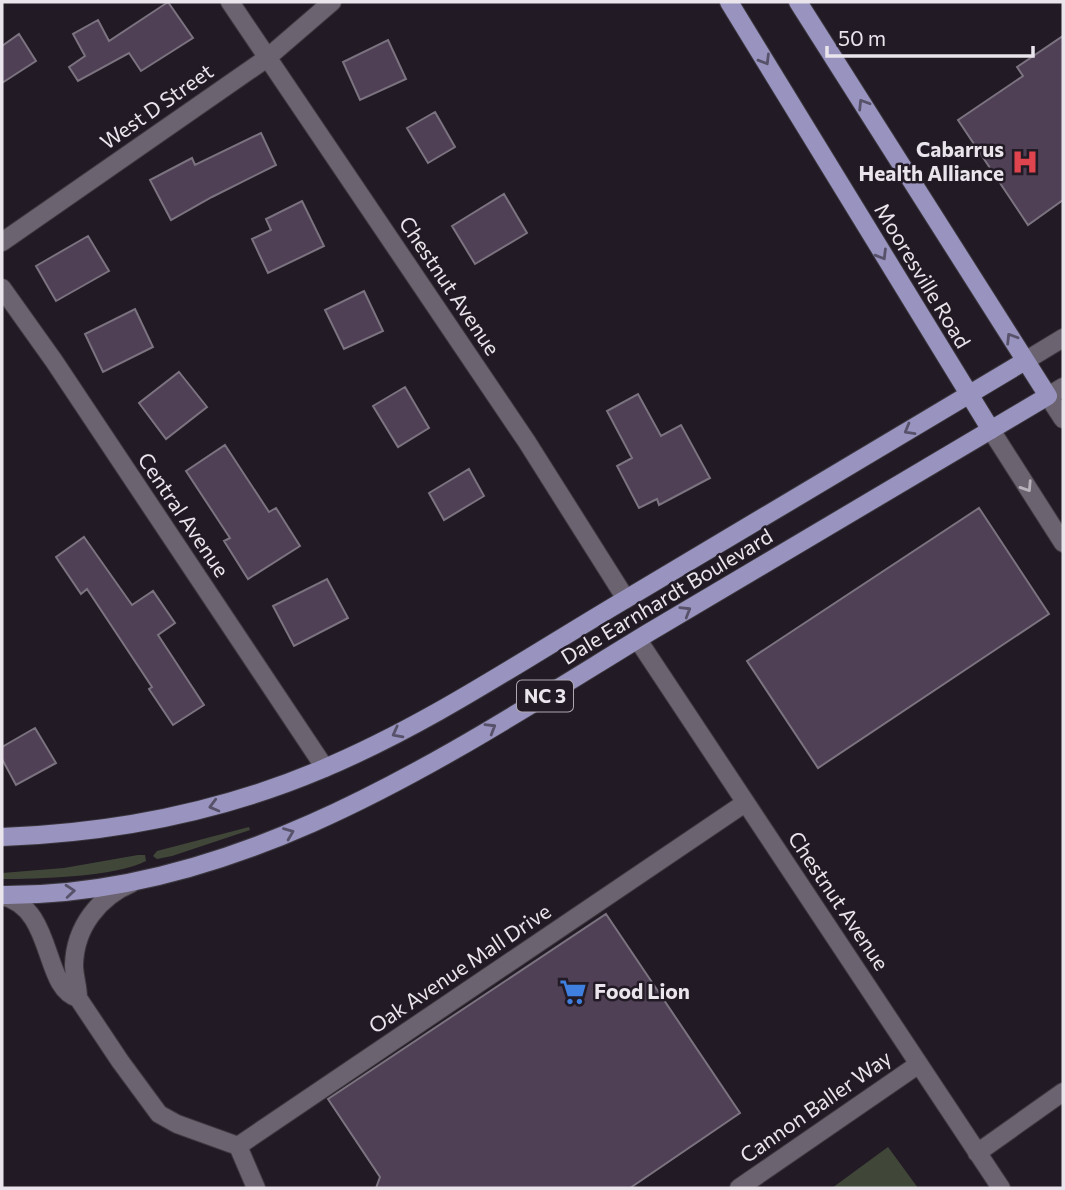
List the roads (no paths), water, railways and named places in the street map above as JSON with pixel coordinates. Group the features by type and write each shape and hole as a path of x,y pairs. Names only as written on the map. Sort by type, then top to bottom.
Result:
{"main road":[{"name":"Mooresville Road","path":"729,2 991,430"},
{"name":"Mooresville Road","path":"799,2 1026,361 1056,391"},
{"name":"Dale Earnhardt Boulevard","path":"2,837 77,831 160,818 242,798 325,768 434,713 1026,361"},
{"name":"Dale Earnhardt Boulevard","path":"2,896 85,890 135,881 231,854 351,806 448,753 1056,391"}],"street":[{"name":"Chestnut Avenue","path":"229,2 527,442 626,598"},
{"name":"West D Street","path":"2,242 267,58 332,2"},
{"name":"Central Avenue","path":"2,288 54,361 325,768"},
{"name":"Dale Earnhardt Boulevard","path":"1026,361 1063,338"},
{"path":"1056,391 1063,419"},
{"path":"991,430 1063,543"},
{"name":"Chestnut Avenue","path":"638,640 1000,1188"},
{"name":"Oak Avenue Mall Drive","path":"238,1146 745,803"},
{"path":"135,881 101,902 83,928 76,947 74,966 78,998 159,1114 177,1124 238,1146 256,1188"},
{"path":"2,896 17,902 30,914 40,929 63,985 71,995 78,998"},
{"name":"Cannon Baller Way","path":"739,1188 919,1064"},
{"path":"977,1153 1063,1092"}],"place":[{"name":"Cabarrus Health Alliance","path":"1025,162"},
{"name":"Food Lion","path":"573,992"}]}
